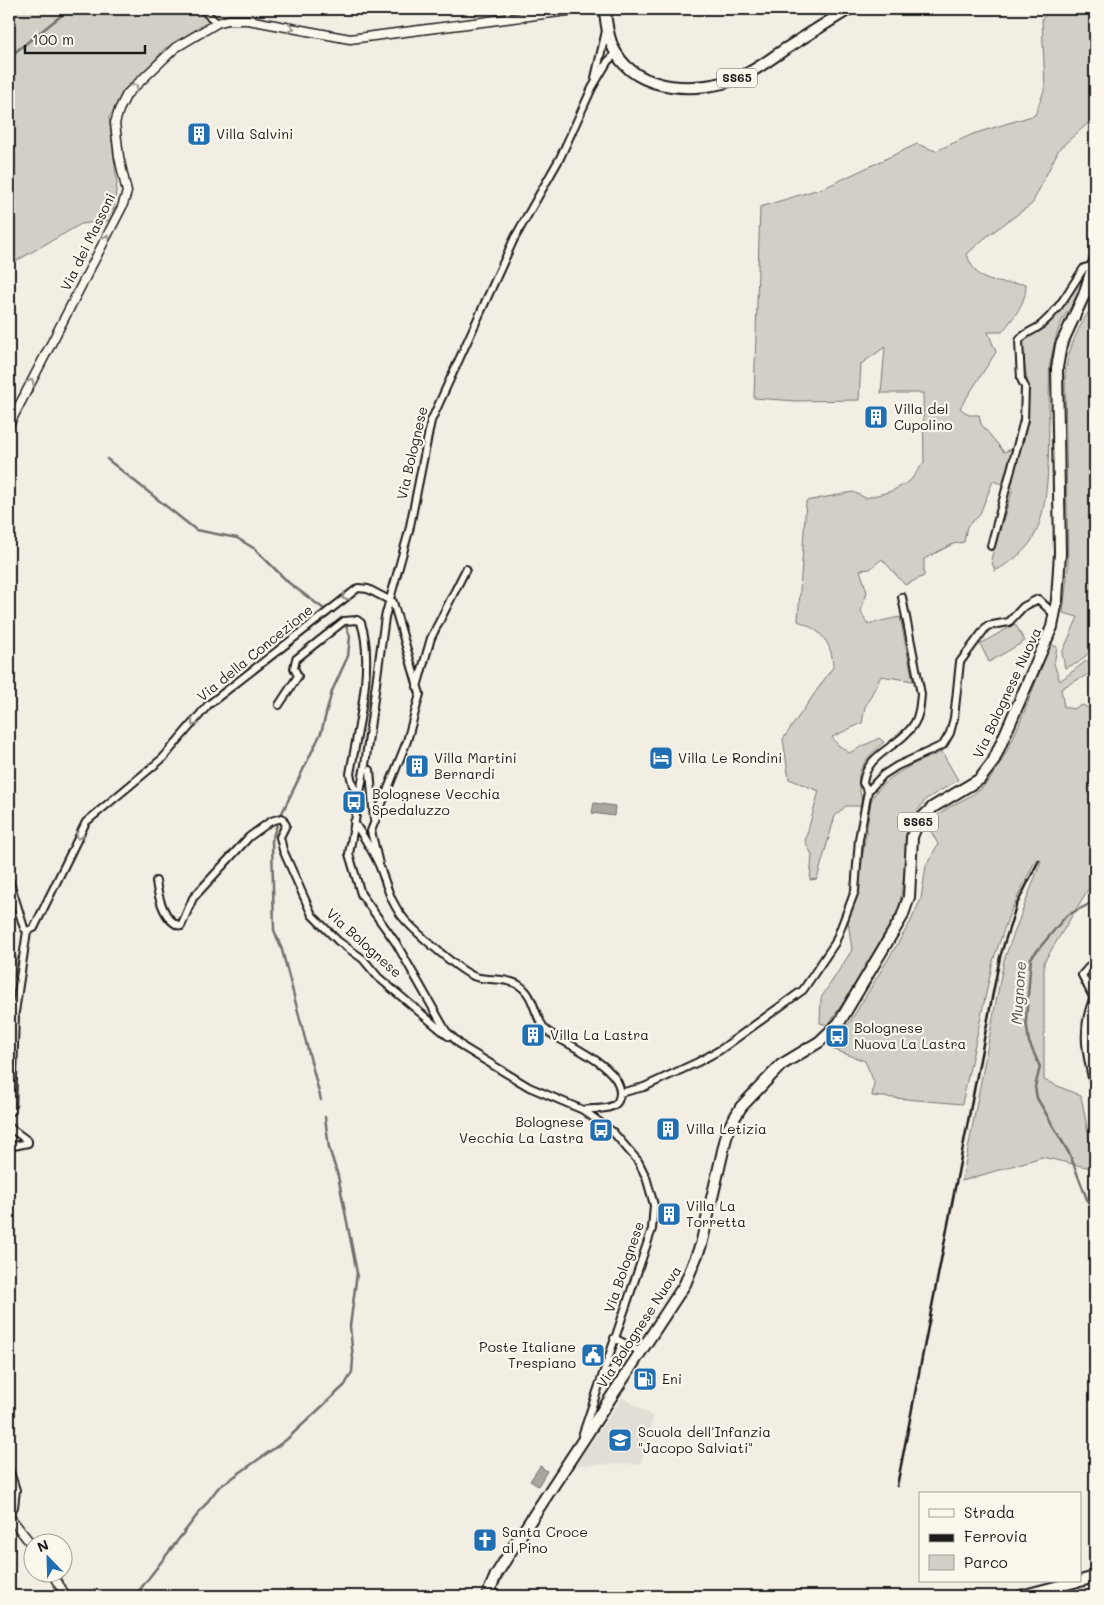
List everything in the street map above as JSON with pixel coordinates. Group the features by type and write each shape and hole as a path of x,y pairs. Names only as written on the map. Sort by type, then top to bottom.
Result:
{"main road":[{"name":"Via Bolognese","path":"605,9 607,26"},
{"name":"SS65","path":"607,26 614,56 638,75 671,86 704,86 723,82 756,68 848,9"},
{"name":"Via Bolognese Nuova","path":"577,1452 685,1284 696,1261 728,1129 741,1107 762,1082 787,1060 831,1033 839,1023 902,917 910,897 912,837 918,822 933,807 980,779 993,762 1052,627 1055,615 1060,553 1058,368 1062,345 1093,278 1095,262"},
{"path":"1095,1001 1087,1028 1086,1042 1095,1082"},
{"name":"Via Bolognese","path":"487,1596 519,1538 577,1452"},
{"path":"1082,1580 1095,1577"},
{"path":"1021,1596 1075,1582"}],"street":[{"path":"202,9 217,23"},
{"name":"Via dei Massoni","path":"9,425 122,207 127,192 114,123 119,110 127,94 175,48 217,23 228,20 248,20 350,39 583,9"},
{"name":"Via Bolognese","path":"577,1452 614,1338 650,1238 654,1217 652,1195 638,1161 613,1132 583,1110 529,1087 463,1047 446,1031 396,943 361,894 349,854 389,598 409,531 431,421 514,239 560,158 592,88 607,26"},
{"path":"602,52 614,56"},
{"name":"Via Bolognese","path":"592,88 614,56"},
{"path":"991,546 1010,481 1024,420 1025,387 1021,379 1019,341 1021,336 1038,328 1049,318 1067,298 1084,268 1095,262"},
{"path":"417,687 431,638 466,569"},
{"name":"Via della Concezione","path":"12,1112 14,1012 28,931 34,928 44,911 86,822 163,758 208,705 358,588 368,589 389,598"},
{"path":"868,791 863,783 867,766 914,725 920,709 921,694 902,597"},
{"path":"389,598 394,602 420,694 407,741 371,831 388,895 404,918 424,938 474,977 499,979 517,984 528,994 546,1030 596,1060 608,1071 618,1086 620,1093 617,1103 613,1106 583,1110"},
{"path":"620,1093 644,1087 720,1050 803,990 835,943 855,890 859,839 868,791 883,775 942,745 950,733 954,718 960,662 987,626 1009,622 1023,607 1038,599 1055,615"},
{"path":"279,705 298,676 294,668 296,659 344,622 357,620 361,623 366,647 366,669 350,774 353,786 359,793"},
{"path":"9,750 9,766"},
{"path":"370,770 374,821"},
{"name":"Via Bolognese","path":"156,881 162,905 168,917 174,924 181,926 193,898 250,837 271,821 282,818 286,825 280,837 283,850 312,914 338,941 363,959 378,977 443,1034 454,1038"},
{"path":"354,822 379,864"},
{"path":"9,879 19,913 28,931"},
{"path":"1095,960 1082,975 1095,1001"},
{"path":"9,1127 28,1140 28,1143 9,1147"},
{"path":"614,1338 641,1352"},
{"path":"9,1469 16,1490 14,1507 9,1510"},
{"path":"9,1516 22,1532"},
{"path":"57,1582 66,1596"}],"shaded area":[{"path":"594,803 615,806 614,816 592,813"},
{"name":"Scuola dell'Infanzia \"Jacopo Salviati\"","path":"623,1397 653,1417 641,1464 575,1465"},
{"path":"540,1466 547,1471 538,1486 530,1481"}],"green space":[{"path":"9,9 196,9 211,23 164,49 109,117 117,183 112,220 81,224 9,265"},
{"path":"1054,9 1095,9 1095,117 1059,149 1032,204 986,237 967,254 976,272 982,277 997,282 1026,284 1022,304 1011,321 1002,332 988,332 996,352 960,408 969,415 979,415 981,424 1004,452 1023,445 1028,416 1029,391 1021,343 1027,335 1048,321 1062,308 1084,273 1084,286 1066,313 1059,328 1050,363 1047,483 1041,518 1033,538 1024,550 995,571 991,559 1013,488 993,481 979,516 967,526 964,542 953,544 924,559 924,576 905,585 882,559 870,569 860,570 867,592 861,611 867,624 900,617 913,681 881,676 865,707 862,723 832,737 837,744 849,753 879,738 884,742 874,751 862,767 858,779 862,806 846,806 835,816 817,879 810,880 812,855 805,841 819,791 789,779 783,739 833,667 828,644 824,638 813,628 798,621 806,501 853,492 866,498 892,491 910,481 924,462 923,393 881,393 885,347 861,364 859,400 796,401 754,398 760,207 826,187 917,144 936,151 973,134 1035,115 1045,88 1042,18"},
{"path":"1095,303 1095,647 1078,663 1065,668 1062,653 1078,617 1063,613 1068,567 1065,378 1068,358 1074,339 1083,320"},
{"path":"1015,624 1025,641 989,662 980,644"},
{"path":"1050,644 1057,647 1054,664 1060,681 1086,661 1095,662 1095,669 1061,689 1064,707 1073,709 1083,705 1095,712 1095,878 1044,962 1044,1080 1081,1096 1095,1169 1042,1157 962,1181 1004,960 1041,861 1036,859 1009,915 993,961 962,1104 872,1096 874,1082 865,1061 831,1047 850,1022 910,923 921,899 926,866 938,844 929,828 939,814 983,787 993,775 1021,720"},
{"path":"942,752 958,780 926,799 913,817 899,909 849,994 828,1025 820,1023 821,998 852,950 848,921 856,898 871,801 883,784 892,777 912,765"},
{"path":"9,956 18,957 12,986 9,985"}],"waterway":[{"path":"9,57 67,11"},
{"path":"107,459 196,530 237,538 255,549 289,583 324,609"},
{"path":"282,813 321,733 332,691 348,656 350,636 346,626"},
{"path":"277,825 272,840 274,930 282,950 321,1100"},
{"name":"Mugnone","path":"1095,901 1066,916 1031,958 1026,1020 1029,1042 1040,1067 1035,1087 1037,1098 1070,1155 1095,1220"},
{"path":"135,1596 218,1488 286,1440 345,1385 352,1372 353,1359 350,1326 357,1273 338,1176 329,1148 325,1117"}],"railway":[{"path":"897,1486 1000,957 1016,906 1039,860"}],"place":[{"name":"Villa Salvini","path":"199,134"},
{"name":"Villa del Cupolino","path":"876,417"},
{"name":"Villa Le Rondini","path":"661,758"},
{"name":"Villa Martini Bernardi","path":"417,766"},
{"name":"Bolognese Vecchia Spedaluzzo","path":"354,802"},
{"name":"Villa La Lastra","path":"533,1035"},
{"name":"Bolognese Nuova La Lastra","path":"837,1036"},
{"name":"Villa Letizia","path":"668,1129"},
{"name":"Bolognese Vecchia La Lastra","path":"601,1130"},
{"name":"Villa La Torretta","path":"669,1214"},
{"name":"Poste Italiane Trespiano","path":"593,1355"},
{"name":"Eni","path":"645,1379"},
{"name":"Scuola dell'Infanzia \"Jacopo Salviati\"","path":"620,1440"},
{"name":"Santa Croce al Pino","path":"485,1540"}]}
